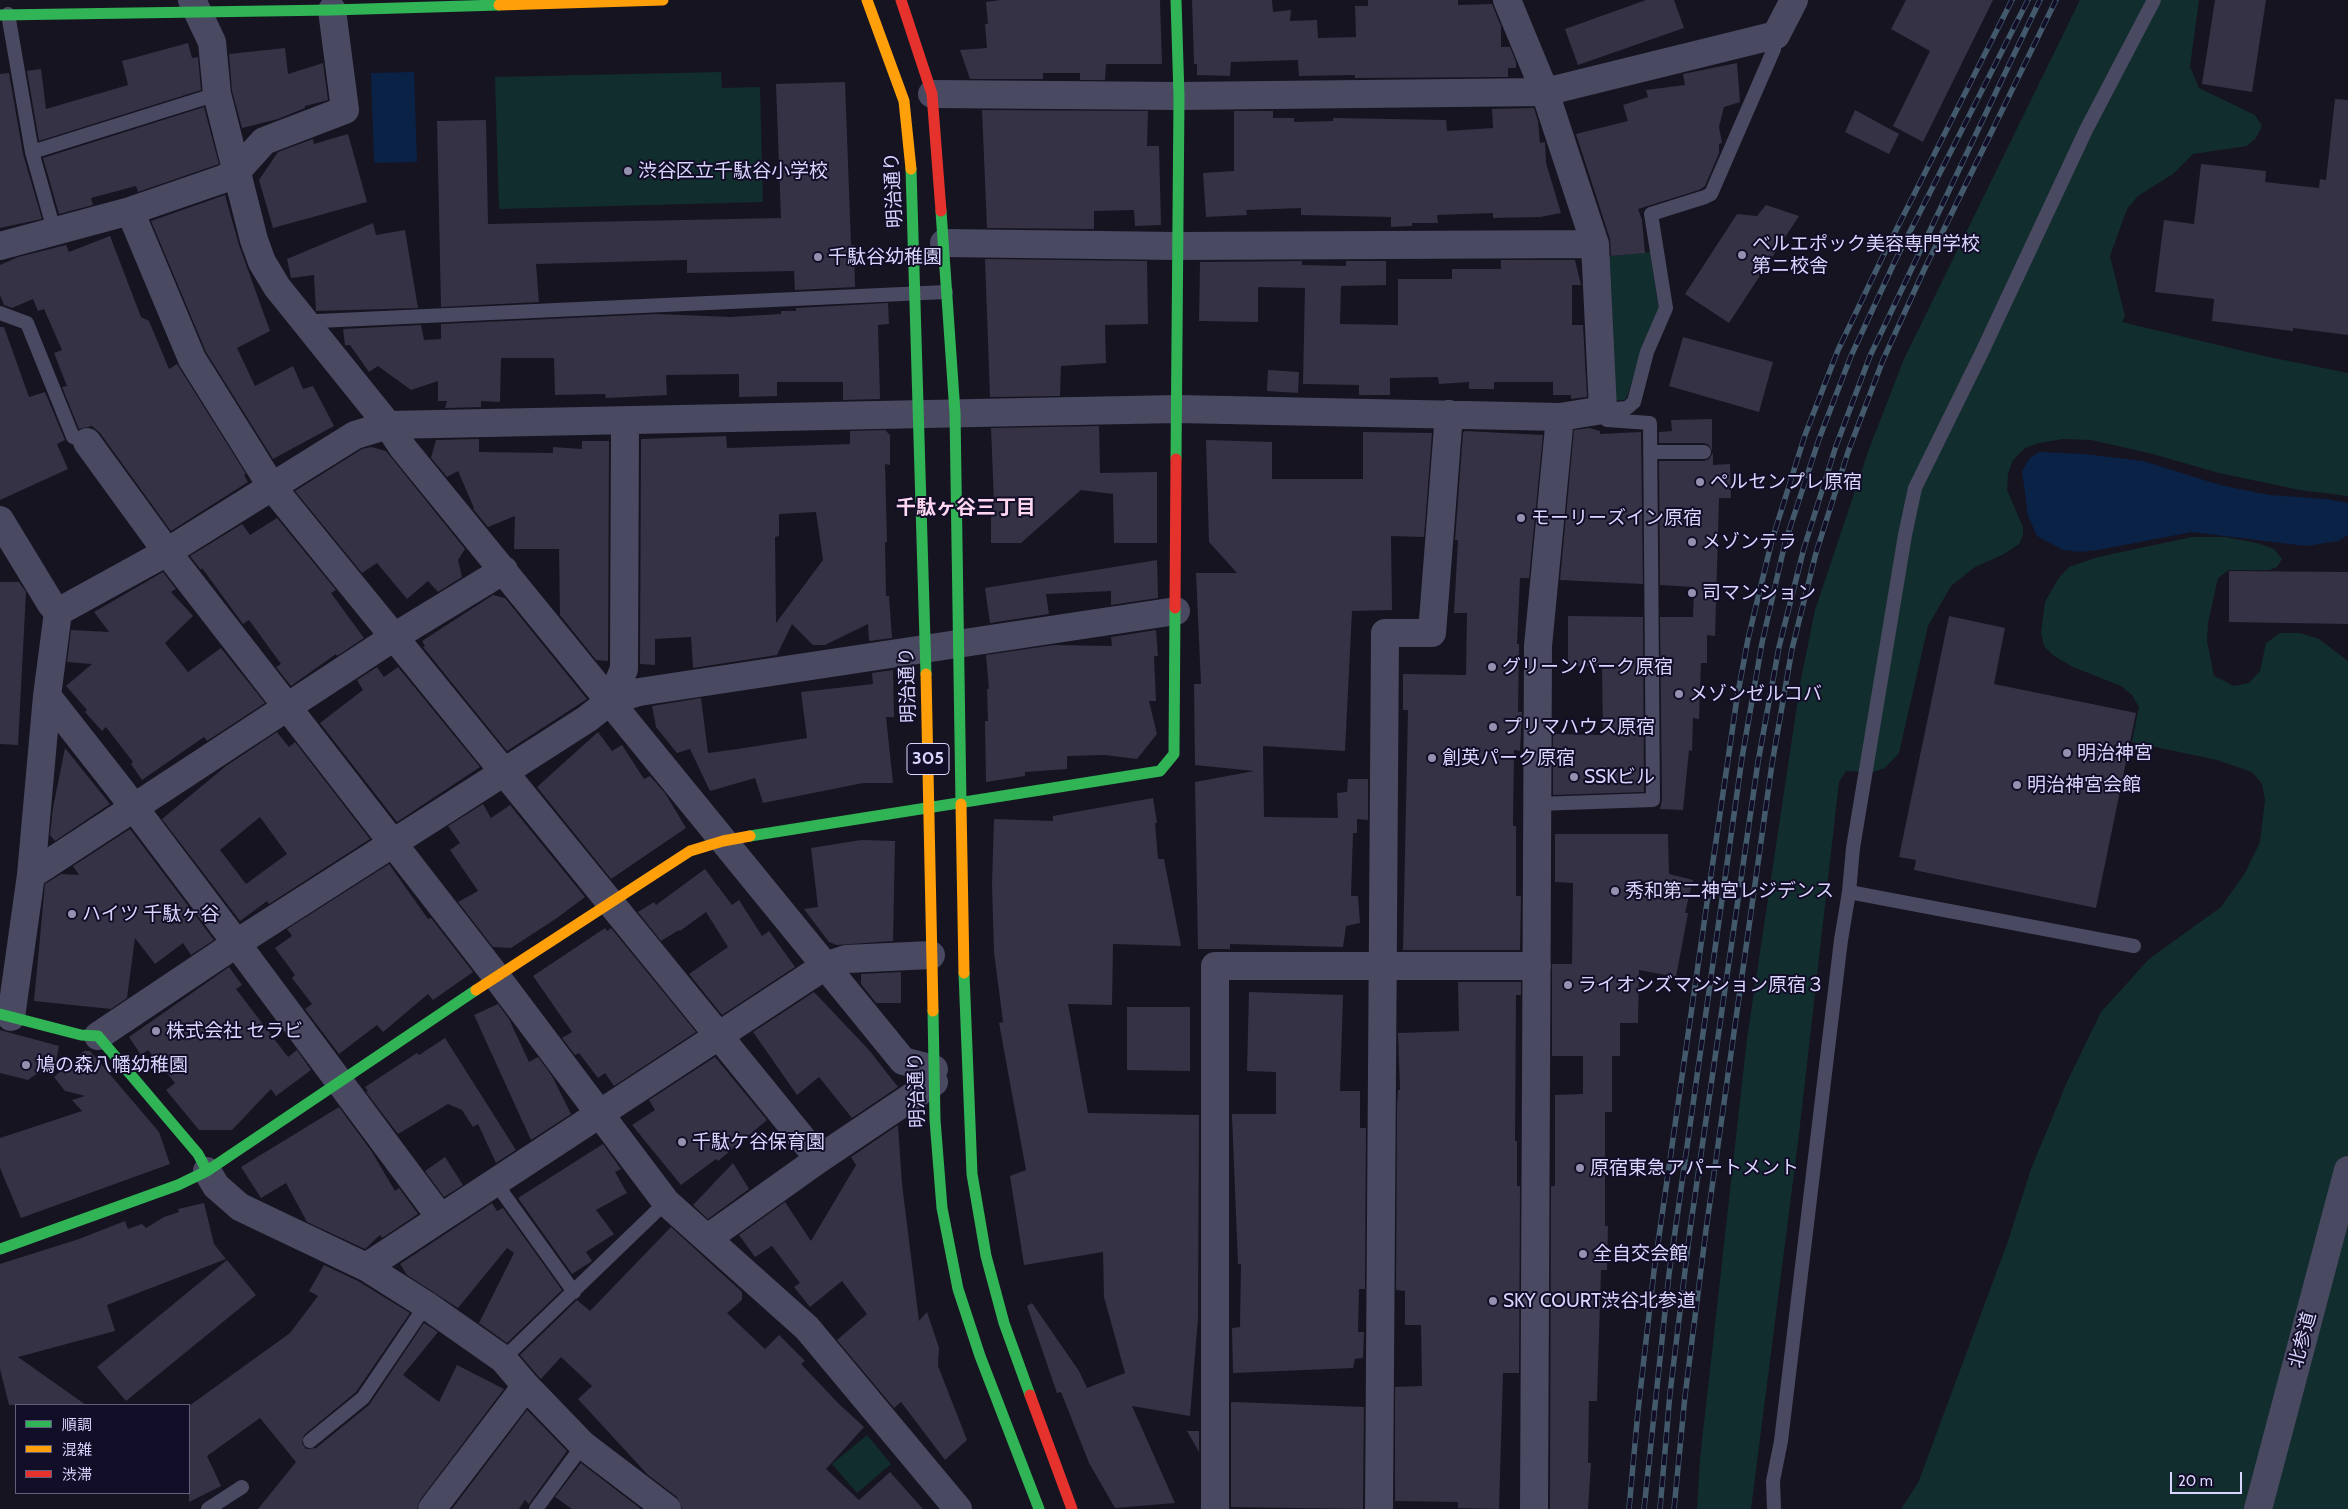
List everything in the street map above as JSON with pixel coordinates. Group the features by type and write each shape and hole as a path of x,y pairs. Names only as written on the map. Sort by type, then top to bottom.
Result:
{"main road":[{"path":"4,15 195,6 332,10 411,4 663,0"},
{"name":"明治通り","path":"867,0 904,101 911,158 929,806 934,1075 942,1208 958,1289 980,1356 1039,1509"},
{"name":"305","path":"901,0 932,94 944,243 954,413 969,1140 978,1214 986,1256 1004,1323 1072,1509"},
{"path":"0,1249 178,1185 207,1171 496,976 690,851 723,841 929,806 1160,771 1174,754 1179,96 1176,0"},
{"path":"6,1015 82,1035 98,1036 198,1154 207,1171"}],"street":[{"path":"58,612 167,552 355,435 388,425 1178,410 1560,417 1603,410 1595,244 1545,92 1507,0"},
{"path":"932,94 1179,96 1545,92 1776,34 1794,0"},
{"path":"195,6 212,42 217,94 236,172 262,262 277,287 307,327 388,425 403,448 611,700 723,841 903,1061 934,1075 708,1238"},
{"path":"0,246 130,211 222,179 236,172 264,141 345,110 332,10"},
{"path":"130,211 192,359 272,487 505,772 610,904 720,1035 819,1159"},
{"path":"944,243 1177,246 1595,244"},
{"path":"1379,1509 1385,633 1432,633 1449,414"},
{"path":"1534,1509 1538,646 1560,417"},
{"path":"611,700 624,669 625,421"},
{"path":"86,442 167,552 496,976 601,1113 666,1202 807,1328 958,1509"},
{"path":"0,520 51,604 58,612 47,696 31,876 6,1015"},
{"path":"31,876 394,637 504,570"},
{"path":"98,1036 237,944 505,772 611,700 639,692 1176,611"},
{"path":"47,696 237,944 440,1217"},
{"path":"366,1266 825,966 846,959 931,955"},
{"path":"1215,1509 1215,966 1537,966"},
{"name":"北参道","path":"2258,1509 2348,1170"},
{"path":"207,1171 216,1186 240,1207 366,1266 503,1359 526,1386 583,1445 667,1509"},
{"path":"432,1509 526,1386"}],"lane":[{"path":"1774,1509 1773,1481 1782,1441 1841,940 1850,892 1853,848 1905,535 1915,488 1982,352 2086,130 2154,0"},
{"path":"4,15 32,152 54,230"},
{"path":"1536,804 1653,800 1650,423 1607,420 1603,410 1627,408 1634,402 1647,352 1666,308 1651,214 1706,198 1714,188 1774,48 1776,34"},
{"path":"32,152 217,94"},
{"path":"307,327 318,321 946,292"},
{"path":"0,313 27,323 73,437 86,442"},
{"path":"1651,452 1704,452"},
{"path":"1850,892 2134,946"},
{"path":"495,1182 574,1292"},
{"path":"503,1359 666,1202"},
{"path":"310,1441 363,1398 426,1305"},
{"path":"536,1509 583,1445"},
{"path":"208,1509 242,1487"}],"green space":[{"path":"2080,0 2199,0 2190,67 2199,88 2255,115 2262,126 2256,138 2247,146 2193,154 2173,174 2138,196 2127,209 2110,256 2125,316 2122,322 2264,356 2348,373 2348,496 2300,490 2219,473 2149,453 2091,440 2063,439 2039,443 2025,448 2013,460 2008,474 2007,490 2023,527 2023,535 2019,544 2004,554 1975,567 1951,586 1928,626 1899,753 1885,768 1873,772 1846,771 1839,782 1799,1134 1751,1509 1697,1509 1700,1459 1747,1039 1801,679 1815,610 1869,449 1904,359"},
{"path":"721,72 722,88 760,87 763,202 499,209 495,77"},
{"path":"1650,252 1659,310 1641,353 1627,397 1624,400 1609,401 1603,257"},
{"path":"2192,537 2225,537 2257,543 2274,549 2282,559 2277,567 2269,570 2229,570 2218,578 2208,623 2207,641 2214,676 2234,686 2249,683 2260,671 2266,643 2280,633 2300,633 2319,639 2348,661 2348,1509 1901,1509 1918,1483 2007,1244 2031,1169 2067,1082 2101,1012 2149,959 2221,907 2245,873 2260,842 2265,800 2262,784 2252,772 2217,760 2132,742 2139,707 2132,695 2121,686 2073,667 2054,656 2044,646 2041,633 2045,602 2058,579 2069,567 2098,557"},
{"path":"867,1435 891,1464 857,1493 832,1464"}],"water":[{"path":"414,72 417,162 374,163 371,73"},
{"path":"2039,452 2084,454 2143,461 2220,485 2269,495 2325,499 2348,503 2348,535 2338,541 2306,546 2192,532 2098,550 2080,552 2063,550 2037,536 2028,516 2022,471 2030,458"}],"building":[{"path":"1000,0 1160,0 1162,64 1106,64 1105,80 1080,80 1080,73 1043,73 1043,79 970,79 960,50 987,48 985,24 988,24 986,2"},
{"path":"1192,0 1272,0 1273,12 1291,10 1290,21 1317,20 1318,38 1356,37 1355,6 1368,6 1368,0 1458,0 1458,5 1492,4 1501,26 1501,47 1510,47 1516,62 1516,68 1508,68 1508,77 1355,78 1355,75 1299,76 1298,60 1231,62 1230,76 1197,75 1197,64 1194,64"},
{"path":"1646,0 1674,0 1684,28 1578,65 1565,29"},
{"path":"1906,0 1993,0 1923,142 1893,126 1930,51 1891,29"},
{"path":"2215,0 2266,0 2252,92 2202,84"},
{"path":"188,43 192,58 198,57 201,90 39,141 27,71 41,69 46,109 128,85 122,61"},
{"path":"285,48 288,74 323,63 328,100 305,106 305,108 278,119 242,128 232,91 229,54"},
{"path":"1737,63 1740,102 1724,107 1719,127 1722,143 1719,144 1719,153 1705,186 1699,190 1638,209 1642,220 1645,253 1611,256 1610,239 1576,134 1628,121 1623,105 1648,97 1646,90 1685,85 1683,74"},
{"path":"9,73 23,154 42,219 0,228 0,74"},
{"path":"845,82 851,245 854,245 855,287 795,290 794,271 687,273 687,260 536,264 539,302 441,307 437,121 486,120 488,224 781,218 776,84"},
{"path":"2335,99 2348,100 2348,335 2293,328 2293,331 2212,321 2214,299 2155,292 2164,220 2194,224 2201,164 2266,171 2265,182 2319,188 2320,179 2326,180"},
{"path":"204,107 219,164 138,192 136,186 91,198 93,205 59,214 43,158"},
{"path":"1534,108 1538,121 1540,143 1545,142 1546,163 1561,213 1540,217 1493,218 1493,213 1437,215 1438,223 1412,223 1412,226 1391,227 1391,217 1301,215 1301,208 1246,210 1247,215 1206,217 1203,173 1234,171 1234,111 1273,111 1273,118 1294,118 1294,122 1333,121 1333,118 1446,120 1447,131 1493,128 1492,109"},
{"path":"982,110 1148,111 1147,146 1159,146 1161,225 1135,226 1134,210 1094,211 1094,229 987,228"},
{"path":"1855,110 1899,134 1889,154 1845,132"},
{"path":"348,134 367,202 273,228 259,180 278,152 313,139 314,144"},
{"path":"225,195 239,245 270,331 237,348 255,386 293,366 303,389 313,386 334,426 273,459 206,352 151,221"},
{"name":"ベルエポック美容専門学校 第ニ校舎","path":"1766,205 1799,216 1729,323 1685,294 1737,214 1757,216"},
{"path":"373,223 376,235 405,230 418,308 316,311 314,275 291,278 287,259"},
{"path":"110,236 141,317 149,321 169,369 177,364 246,474 244,475 248,482 171,531 100,433 92,426 79,429 62,387 67,386 54,353 62,350 44,309 38,311 33,299 12,308 4,305 0,295 0,265 18,257 66,245 69,252"},
{"path":"985,259 1147,261 1148,324 1105,325 1106,363 1061,366 1060,396 990,397"},
{"path":"1501,260 1575,260 1581,285 1572,285 1572,325 1583,325 1587,397 1571,399 1571,395 1553,395 1553,382 1494,382 1494,389 1469,389 1469,382 1439,384 1438,377 1390,378 1390,395 1359,395 1359,385 1303,384 1305,288 1258,287 1258,322 1199,321 1200,262 1302,261 1302,265 1346,266 1346,261 1386,261 1386,285 1341,286 1340,324 1398,325 1398,279 1452,279 1452,269 1501,269"},
{"path":"888,303 889,324 878,325 880,399 843,400 843,382 777,382 777,396 739,397 739,374 666,375 667,395 606,398 605,394 555,395 554,358 501,358 500,402 481,401 481,407 445,408 447,401 438,401 438,381 411,390 378,366 369,372 350,345 345,345 343,329 421,325 424,340 441,339 441,324 656,314 730,317 781,314 781,311 796,311 796,308"},
{"path":"0,327 4,327 29,397 45,392 65,440 57,444 68,469 0,500"},
{"path":"1683,337 1773,362 1759,412 1669,386"},
{"path":"1268,370 1299,372 1298,393 1267,391"},
{"path":"1712,419 1712,451 1709,445 1704,443 1659,443 1659,432 1672,431 1671,420"},
{"path":"1099,426 1100,473 1157,472 1157,543 1114,543 1113,494 1081,490 1021,543 991,543 991,503 994,503 991,428"},
{"path":"1589,428 1600,431 1600,434 1641,432 1643,584 1560,580 1574,430"},
{"path":"885,430 890,435 890,465 885,464 887,542 885,542 886,596 889,596 892,638 869,641 868,624 825,645 813,645 792,624 777,655 693,668 691,637 655,639 655,665 640,664 641,439 726,436 727,448 850,444 850,431","holes":["816,512 823,560 776,623 775,537 779,536 779,514"]},
{"path":"1465,431 1543,435 1529,578 1520,578 1517,644 1519,644 1518,712 1522,712 1520,751 1514,750 1513,826 1516,826 1516,896 1521,896 1520,950 1403,950 1408,710 1403,710 1403,674 1466,675 1467,613 1454,613 1458,540 1455,540 1463,433"},
{"path":"1363,432 1432,433 1424,537 1391,536 1392,610 1352,611 1345,751 1263,746 1264,817 1338,818 1337,793 1347,792 1348,779 1368,779 1368,820 1357,819 1357,833 1353,833 1351,896 1358,896 1360,923 1346,926 1343,947 1230,944 1230,949 1198,949 1195,782 1254,771 1195,765 1194,684 1201,684 1196,573 1237,573 1209,542 1206,440 1272,442 1272,479 1363,479"},
{"path":"479,439 479,452 553,453 553,447 582,449 582,441 609,441 608,661 596,660 560,615 559,549 514,549 515,516 488,527 473,509 458,471 447,477 431,458 436,440"},
{"path":"371,447 386,451 465,549 458,560 462,577 438,592 428,581 407,599 377,563 362,573 295,491 362,449"},
{"path":"1713,453 1713,465 1730,464 1731,498 1719,498 1715,636 1707,635 1707,663 1701,663 1699,719 1693,718 1692,751 1689,750 1683,810 1660,809 1662,800 1660,617 1693,617 1694,587 1660,585 1659,461 1704,461 1709,459"},
{"path":"277,518 336,590 331,593 364,638 337,656 336,654 291,686 276,667 281,664 249,620 243,624 202,568 201,570 190,556 242,524 250,535"},
{"path":"1157,560 1158,598 1111,605 1111,591 1046,594 1049,614 990,623 985,588"},
{"path":"2229,571 2348,572 2348,624 2229,622"},
{"path":"163,572 176,589 171,592 193,616 165,643 188,672 221,648 265,703 207,741 204,737 142,780 131,764 133,762 106,727 102,731 66,686 92,664 67,662 71,630 109,632 94,612"},
{"path":"0,582 19,582 26,592 18,745 0,744"},
{"path":"493,595 505,598 587,699 507,751 423,647 425,646 422,641"},
{"path":"1568,616 1643,617 1644,792 1553,795 1553,734 1603,735 1602,666 1568,666"},
{"name":"明治神宮会館","path":"1949,616 2005,628 1994,684 2136,713 2096,908 1914,870 1916,860 1899,857"},
{"path":"1156,630 1158,656 1154,656 1156,701 1149,701 1157,734 1137,759 1105,755 1067,756 1067,769 1025,772 1025,776 986,782 985,721 988,721 987,689 989,689 986,655 1054,645 1112,646 1111,637"},
{"path":"377,667 384,677 398,667 480,767 397,822 320,723 363,690 357,680"},
{"path":"893,670 894,717 886,717 893,783 863,783 763,803 755,778 710,791 690,749 677,753 656,727 652,706 701,698 708,753 807,738 801,692 873,684 872,673"},
{"path":"277,732 289,747 295,742 370,839 269,904 267,901 240,921 162,819 226,766","holes":["260,817 287,854 246,884 220,850"]},
{"path":"598,732 612,751 622,745 644,779 650,776 665,793 686,828 611,879 537,787"},
{"path":"65,748 110,804 55,841 50,835 53,808"},
{"path":"1153,798 1157,823 1155,823 1158,859 1164,859 1181,946 1113,944 1112,1005 1068,1004 1088,1113 1199,1115 1198,1318 1190,1416 1132,1406 1175,1503 1115,1508 1089,1463 1061,1392 1057,1393 1027,1306 1032,1303 1079,1371 1087,1388 1125,1373 1104,1297 1103,1252 1024,1265 1010,1176 1026,1170 999,1023 1003,1022 994,952 992,885 994,819 1053,821 1053,816"},
{"path":"483,804 491,818 510,805 585,897 511,948 493,947 458,902 478,891 450,850 460,843 448,826"},
{"path":"130,829 214,940 191,955 183,943 155,964 135,938 127,998 111,1009 34,1001 45,884 61,874 79,875 73,866"},
{"path":"1555,834 1668,834 1669,874 1693,880 1685,913 1688,913 1676,977 1639,970 1638,1023 1620,1023 1620,1056 1612,1056 1612,1112 1605,1112 1605,1226 1608,1226 1607,1270 1601,1270 1597,1401 1589,1401 1588,1463 1591,1463 1588,1509 1550,1509 1551,1186 1555,1186 1555,1095 1583,1094 1583,1056 1552,1056 1552,964 1572,964 1573,883 1555,882"},
{"path":"861,840 895,841 893,941 837,945 829,942 804,909 818,907 811,848"},
{"path":"389,864 428,919 431,918 473,972 433,1000 428,994 383,1032 377,1025 339,1054 305,1009 312,1004 292,978 295,975 275,948 292,936 287,929"},
{"path":"705,869 732,905 739,900 762,936 769,931 795,967 722,1015 689,974 728,947 706,912 680,931 661,941 638,912 654,902 656,905"},
{"path":"605,928 607,931 611,928 696,1032 614,1086 605,1073 598,1078 579,1053 575,1055 562,1038 572,1032 533,976"},
{"path":"229,967 242,985 236,989 288,1057 297,1050 311,1070 276,1096 271,1089 232,1130 199,1130 166,1090 175,1083 148,1050 141,1055 129,1037"},
{"path":"901,972 901,1003 876,1003 861,984 861,974"},
{"path":"1458,982 1521,982 1521,995 1516,995 1515,1141 1517,1141 1517,1186 1520,1186 1519,1373 1503,1373 1499,1509 1458,1508 1458,1502 1395,1501 1395,1387 1422,1386 1421,1325 1405,1325 1405,1291 1396,1290 1397,1107 1398,1090 1400,1090 1398,1033 1459,1031"},
{"path":"814,992 869,1050 898,1087 852,1118 819,1077 797,1095 753,1032"},
{"path":"1249,992 1343,995 1340,1091 1360,1091 1360,1128 1366,1128 1365,1289 1359,1289 1358,1332 1364,1332 1363,1358 1355,1359 1353,1368 1233,1373 1232,1328 1240,1327 1241,1264 1238,1264 1232,1114 1276,1114 1276,1072 1247,1071"},
{"path":"498,1004 509,1019 529,1062 538,1057 552,1076 571,1114 531,1140 474,1015"},
{"path":"1127,1007 1190,1007 1190,1071 1127,1070"},
{"path":"0,1030 59,1046 53,1076 46,1067 28,1080 0,1073"},
{"path":"445,1038 516,1150 496,1163 478,1124 473,1127 462,1110 448,1104 398,1134 366,1092 368,1091 365,1087 417,1053 419,1055"},
{"path":"84,1051 90,1051 159,1132 170,1164 21,1218 0,1168 0,1138 82,1111 72,1100 85,1096 65,1091 54,1077"},
{"path":"715,1057 767,1120 718,1161 716,1159 681,1185 632,1125 655,1110 649,1100"},
{"path":"339,1107 372,1152 395,1191 399,1188 418,1214 382,1238 380,1235 365,1249 307,1222 286,1183 261,1198 241,1167"},
{"path":"898,1125 902,1184 919,1321 927,1312 939,1348 938,1366 967,1440 945,1460 901,1402 894,1408 837,1340 867,1314 842,1281 810,1307 794,1287 800,1283 772,1246 755,1257 739,1235 785,1202 811,1241 856,1165 851,1157"},
{"path":"603,1144 621,1169 615,1172 627,1193 596,1210 614,1234 586,1252 592,1261 572,1274 518,1198"},
{"path":"445,1157 463,1185 444,1197 425,1171"},
{"path":"733,1163 749,1189 708,1219 693,1205"},
{"path":"204,1203 214,1244 226,1259 107,1305 115,1331 18,1357 85,1404 9,1405 0,1369 0,1264 79,1239 125,1221 128,1229 142,1224 146,1228 164,1217 179,1212 178,1209"},
{"path":"492,1203 497,1211 503,1208 562,1290 507,1343 479,1323 514,1253 507,1248 458,1308 407,1275 400,1264"},
{"path":"671,1227 742,1292 742,1300 727,1313 765,1349 779,1335 805,1361 801,1364 864,1427 826,1469 859,1500 890,1472 923,1509 682,1509 677,1497 648,1475 578,1399 592,1386 561,1357 541,1379 538,1376 520,1355 577,1300 590,1311"},
{"path":"227,1260 256,1295 126,1401 97,1367"},
{"path":"324,1265 358,1281 410,1313 356,1392 304,1435 302,1443 306,1449 316,1448 369,1405 424,1323 438,1332 403,1375 439,1402 457,1365 504,1389 420,1500 417,1509 258,1509 296,1462 260,1418 207,1456 221,1486 189,1502 190,1405 290,1333 318,1296 309,1291"},
{"path":"1231,1403 1364,1407 1363,1509 1231,1507"},
{"path":"527,1410 567,1451 529,1504 525,1500 519,1509 452,1509"},
{"path":"1187,1431 1199,1431 1199,1452"},
{"path":"581,1463 641,1509 572,1509 555,1497"}],"railway":[{"path":"1629,1509 1654,1271 1737,698 1748,639 1772,540 1805,435 1838,350 1883,256 2012,0"},
{"path":"1644,1509 1669,1274 1742,758 1762,643 1785,543 1819,439 1851,356 1895,261 2028,0"},
{"path":"1660,1509 1670,1393 1690,1230 1758,762 1779,647 1804,548 1836,446 1870,356 2040,0"},
{"path":"1674,1509 1685,1396 1706,1230 1772,764 1792,649 1816,553 1848,452 1883,360 1924,270 2056,0"}],"traffic: fast":[{"path":"1176,0 1179,96 1176,459"},
{"path":"0,15 332,10 499,5"},
{"path":"911,169 926,674"},
{"path":"941,211 955,413 961,804"},
{"path":"750,836 1160,771 1174,754 1175,608"},
{"path":"964,973 972,1174 986,1256 1004,1323 1030,1395"},
{"path":"0,1249 178,1185 207,1171 476,990"},
{"path":"933,1011 935,1120 942,1208 958,1289 980,1356 1039,1509"},
{"path":"0,1014 81,1035 98,1036 198,1154 207,1171"}],"traffic: slow":[{"path":"499,5 663,0"},
{"path":"867,0 904,101 911,169"},
{"path":"926,674 933,1011"},
{"path":"961,804 964,973"},
{"path":"476,990 690,851 723,841 750,836"}],"traffic: jam":[{"path":"901,0 932,94 941,211"},
{"path":"1175,608 1176,459"},
{"path":"1030,1395 1072,1509"}],"place":[{"name":"渋谷区立千駄谷小学校","path":"628,171"},
{"name":"ベルエポック美容専門学校 第ニ校舎","path":"1742,255"},
{"name":"千駄谷幼稚園","path":"818,257"},
{"name":"ペルセンプレ原宿","path":"1700,482"},
{"name":"モーリーズイン原宿","path":"1521,518"},
{"name":"メゾンテラ","path":"1692,542"},
{"name":"司マンション","path":"1692,593"},
{"name":"グリーンパーク原宿","path":"1492,667"},
{"name":"メゾンゼルコバ","path":"1679,694"},
{"name":"プリマハウス原宿","path":"1493,727"},
{"name":"明治神宮","path":"2067,753"},
{"name":"創英パーク原宿","path":"1432,758"},
{"name":"SSKビル","path":"1574,777"},
{"name":"明治神宮会館","path":"2017,785"},
{"name":"秀和第二神宮レジデンス","path":"1615,891"},
{"name":"ハイツ 千駄ヶ谷","path":"72,914"},
{"name":"ライオンズマンション原宿３","path":"1568,985"},
{"name":"株式会社 セラビ","path":"156,1031"},
{"name":"鳩の森八幡幼稚園","path":"26,1065"},
{"name":"千駄ケ谷保育園","path":"682,1142"},
{"name":"原宿東急アパートメント","path":"1580,1168"},
{"name":"全自交会館","path":"1583,1254"},
{"name":"SKY COURT渋谷北参道","path":"1493,1301"}],"district":[{"name":"千駄ヶ谷三丁目","path":"966,508"}]}
